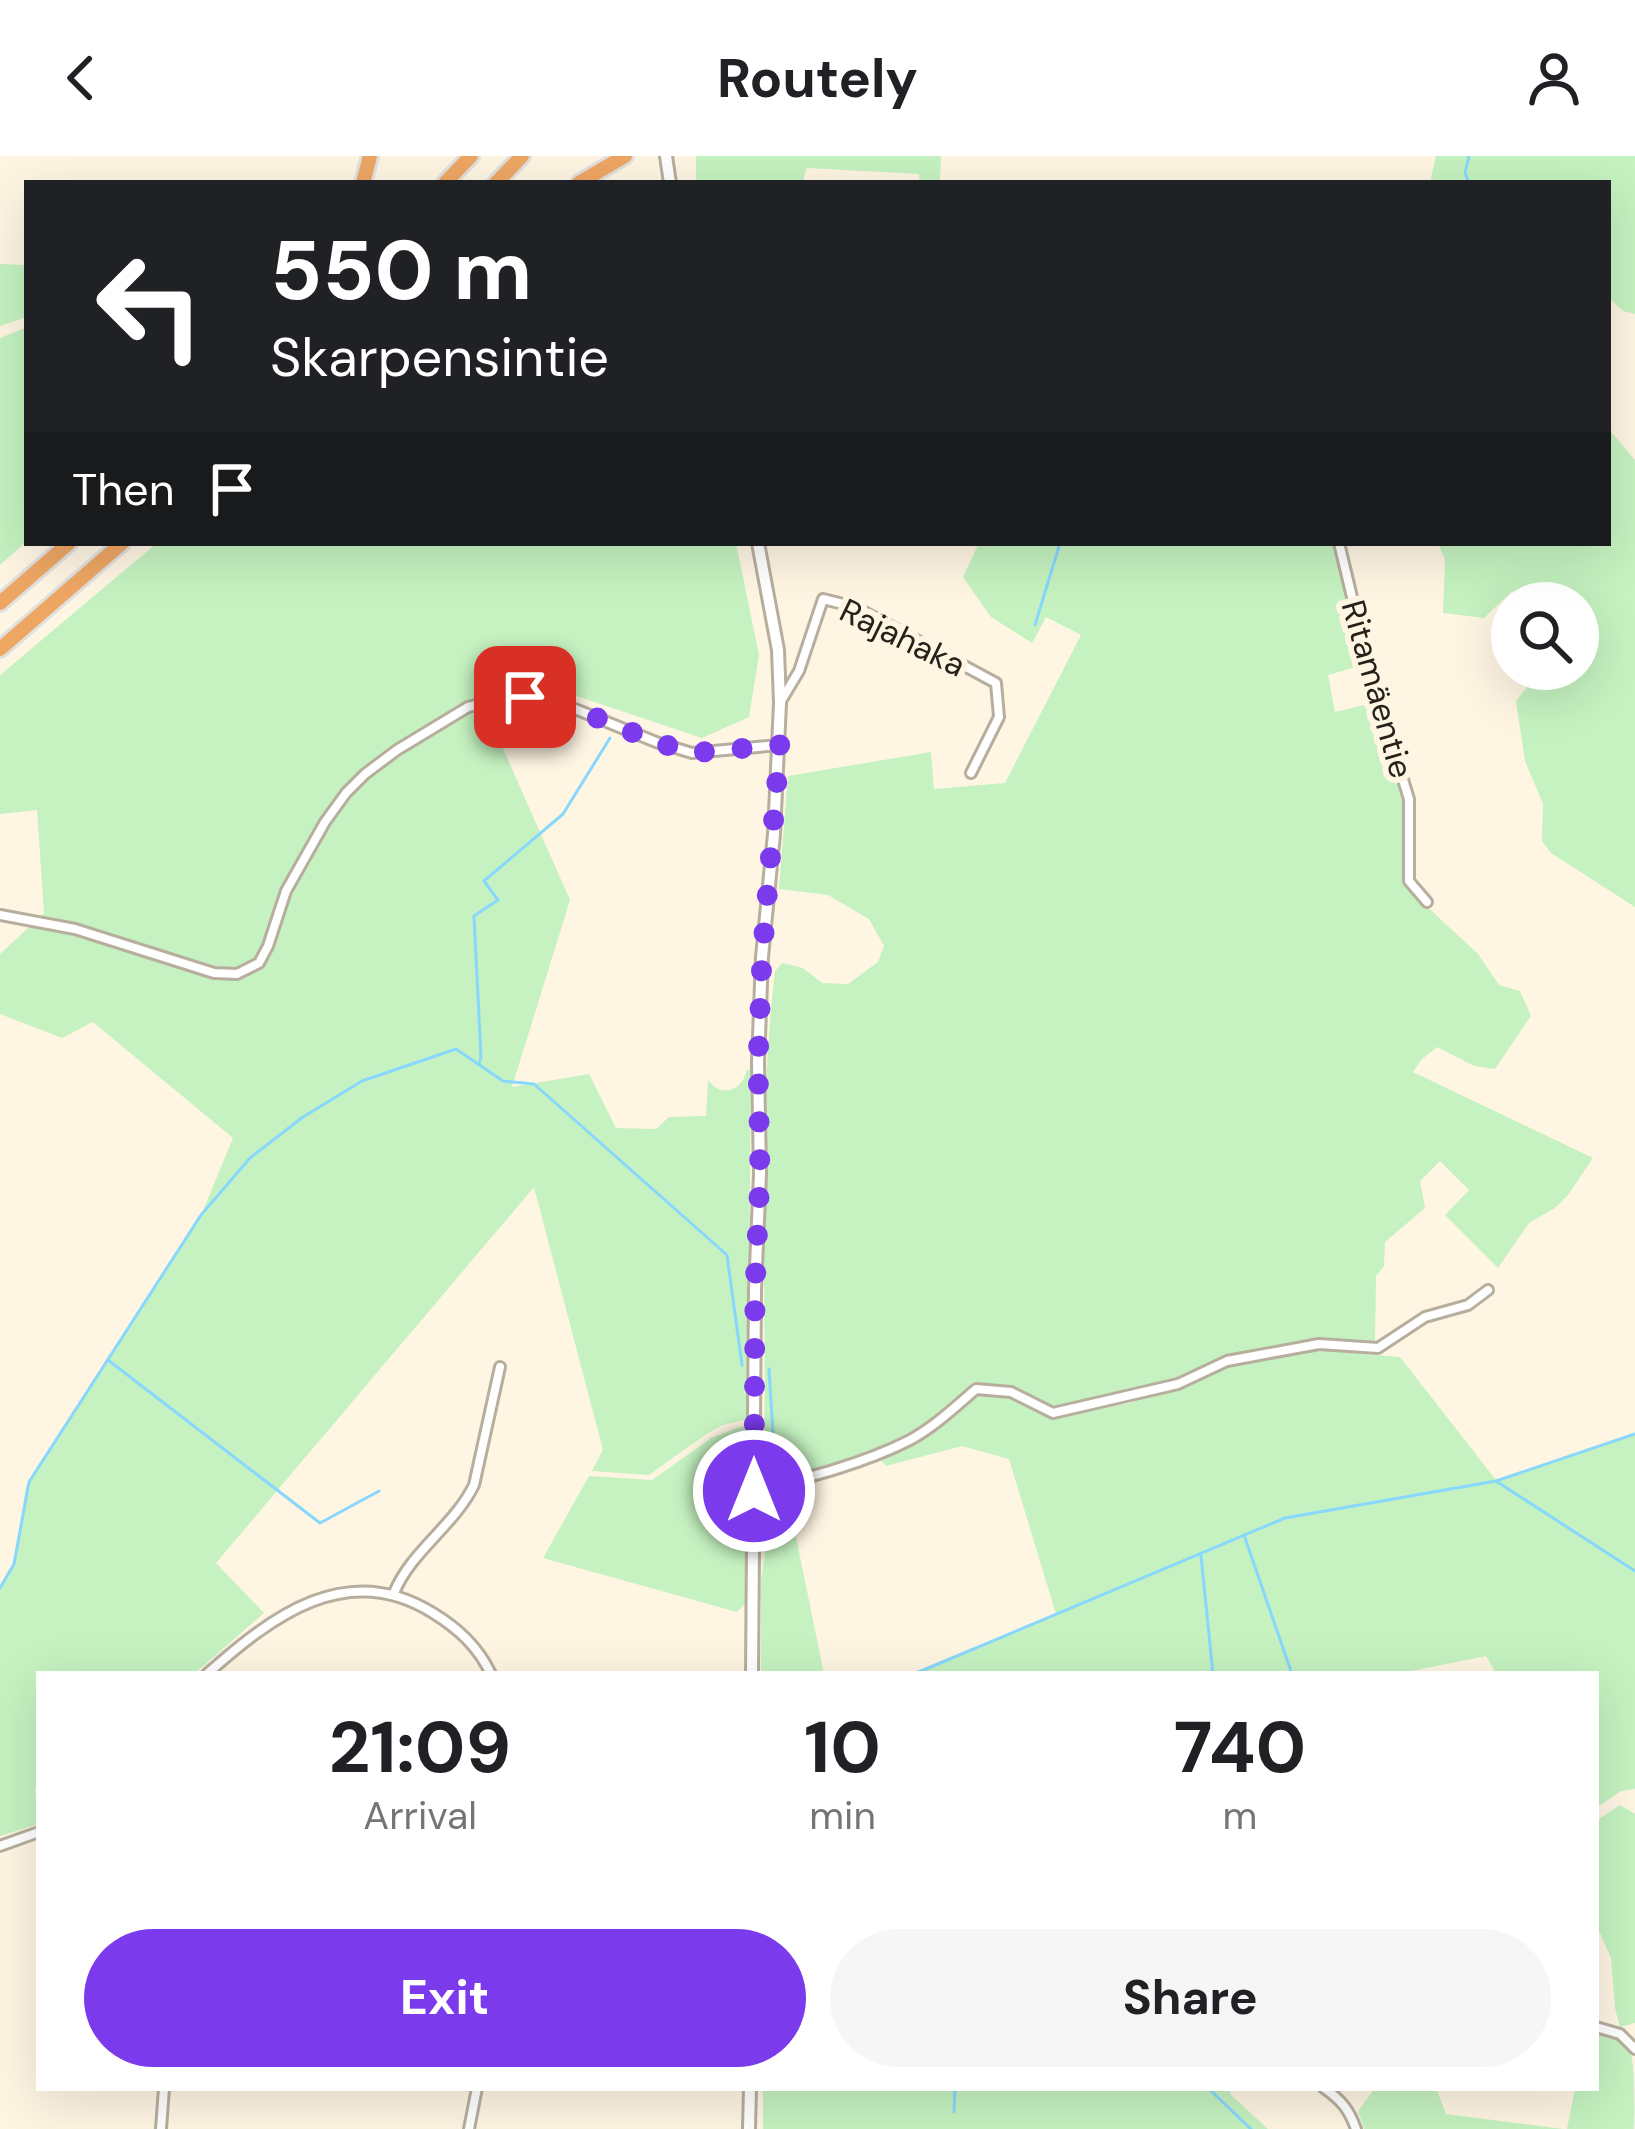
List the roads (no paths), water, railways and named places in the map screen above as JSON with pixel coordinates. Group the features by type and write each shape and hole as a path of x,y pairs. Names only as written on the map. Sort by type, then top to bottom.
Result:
{"highway":[{"path":"448,180 471,156"},
{"path":"499,180 522,156"},
{"path":"584,180 625,156"},
{"path":"0,603 65,546"},
{"path":"0,649 119,546"}],"main road":[{"path":"752,1671 760,999 780,745 778,650 759,546"},
{"path":"749,2129 750,2091"}],"street":[{"name":"Ritamäentie","path":"1340,546 1409,800 1409,881 1427,902"},
{"name":"Rajahaka","path":"780,704 799,671 824,599 855,607 996,683 999,717 971,773"},
{"path":"0,915 75,929 214,973 236,974 252,968 263,956 286,891 346,793 397,750 469,706 525,697 575,709 692,753 780,745"},
{"path":"754,1491 827,1472 909,1440 976,1389 1011,1392 1053,1413 1178,1384 1228,1361 1319,1344 1378,1348 1425,1318 1468,1305 1488,1290"},
{"path":"394,1594 411,1564 467,1498 500,1367"},
{"path":"211,1671 263,1627 301,1604 340,1593 394,1594 430,1611 455,1628 489,1671"},
{"path":"0,1846 36,1833"},
{"path":"1599,2028 1620,2035 1635,2049"},
{"path":"160,2129 164,2091"},
{"path":"469,2129 476,2091"},
{"path":"1328,2091 1349,2110 1356,2129"}],"waterway":[{"path":"1468,180 1469,156"},
{"path":"1035,625 1059,546"},
{"path":"479,1064 474,916 498,900 484,881 563,814 610,738"},
{"path":"0,1588 14,1564 29,1482 201,1215 250,1158 303,1117 362,1081 456,1049 503,1081 534,1084 727,1255 742,1365"},
{"path":"108,1360 320,1523 379,1491"},
{"path":"769,1369 776,1481"},
{"path":"921,1671 1285,1518 1496,1481 1635,1434"},
{"path":"1496,1481 1635,1571"},
{"path":"1244,1535 1291,1671"},
{"path":"1201,1556 1213,1671"},
{"path":"954,2112 955,2091"},
{"path":"1211,2091 1251,2129"}]}
